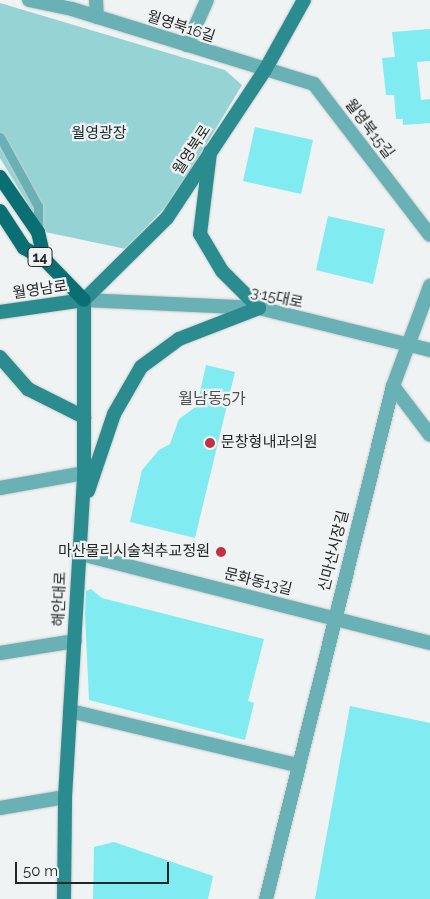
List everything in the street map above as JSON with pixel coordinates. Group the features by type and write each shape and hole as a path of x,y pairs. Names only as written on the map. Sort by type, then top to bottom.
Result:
{"main road":[{"name":"월영북로","path":"84,300 167,218 264,70 304,0"},
{"path":"81,513 114,414 141,367 179,338 259,308 222,271 200,234 210,152"},
{"name":"14","path":"0,177 38,232 44,259"},
{"name":"14","path":"0,211 24,248 44,259 84,300"},
{"name":"월영남로","path":"0,312 84,300"},
{"name":"해안대로","path":"64,899 64,797 84,473 84,300"},
{"path":"0,356 28,389 84,417"}],"street":[{"name":"월영북16길","path":"29,0 72,5 97,17 264,70"},
{"path":"96,0 97,17"},
{"path":"187,46 207,0"},
{"name":"월영북15길","path":"264,70 314,84 430,235"},
{"name":"신마산시장길","path":"266,899 296,765 393,386 410,346 430,286"},
{"name":"3·15대로","path":"84,300 259,308 430,350"},
{"path":"393,386 430,435"},
{"path":"0,488 84,473"},
{"name":"문화동13길","path":"78,553 430,642"},
{"path":"0,653 75,641"},
{"path":"70,711 296,765"},
{"path":"0,808 64,797"}],"lane":[{"path":"0,137 38,206 38,232"}],"green space":[{"name":"월영광장","path":"0,3 225,70 242,85 174,198 126,249 45,232 0,158"}],"building":[{"path":"430,29 430,61 417,62 421,100 430,99 430,123 403,125 403,119 396,119 394,95 386,95 382,58 395,57 392,32"},
{"path":"255,127 313,140 301,194 243,181"},
{"path":"328,216 385,229 373,284 316,270"},
{"path":"206,365 235,372 195,538 130,522 142,470 159,450 170,444 179,419 197,406"},
{"path":"91,589 102,598 264,639 248,701 254,703 245,740 89,700 85,614 86,591"},
{"path":"350,706 430,723 430,899 315,899"},
{"path":"114,842 213,876 208,899 93,899 94,847"}],"place":[{"name":"문창형내과의원","path":"210,443"},
{"name":"마산물리시술척추교정원","path":"221,552"}],"district":[{"name":"월남동5가","path":"212,399"}]}
